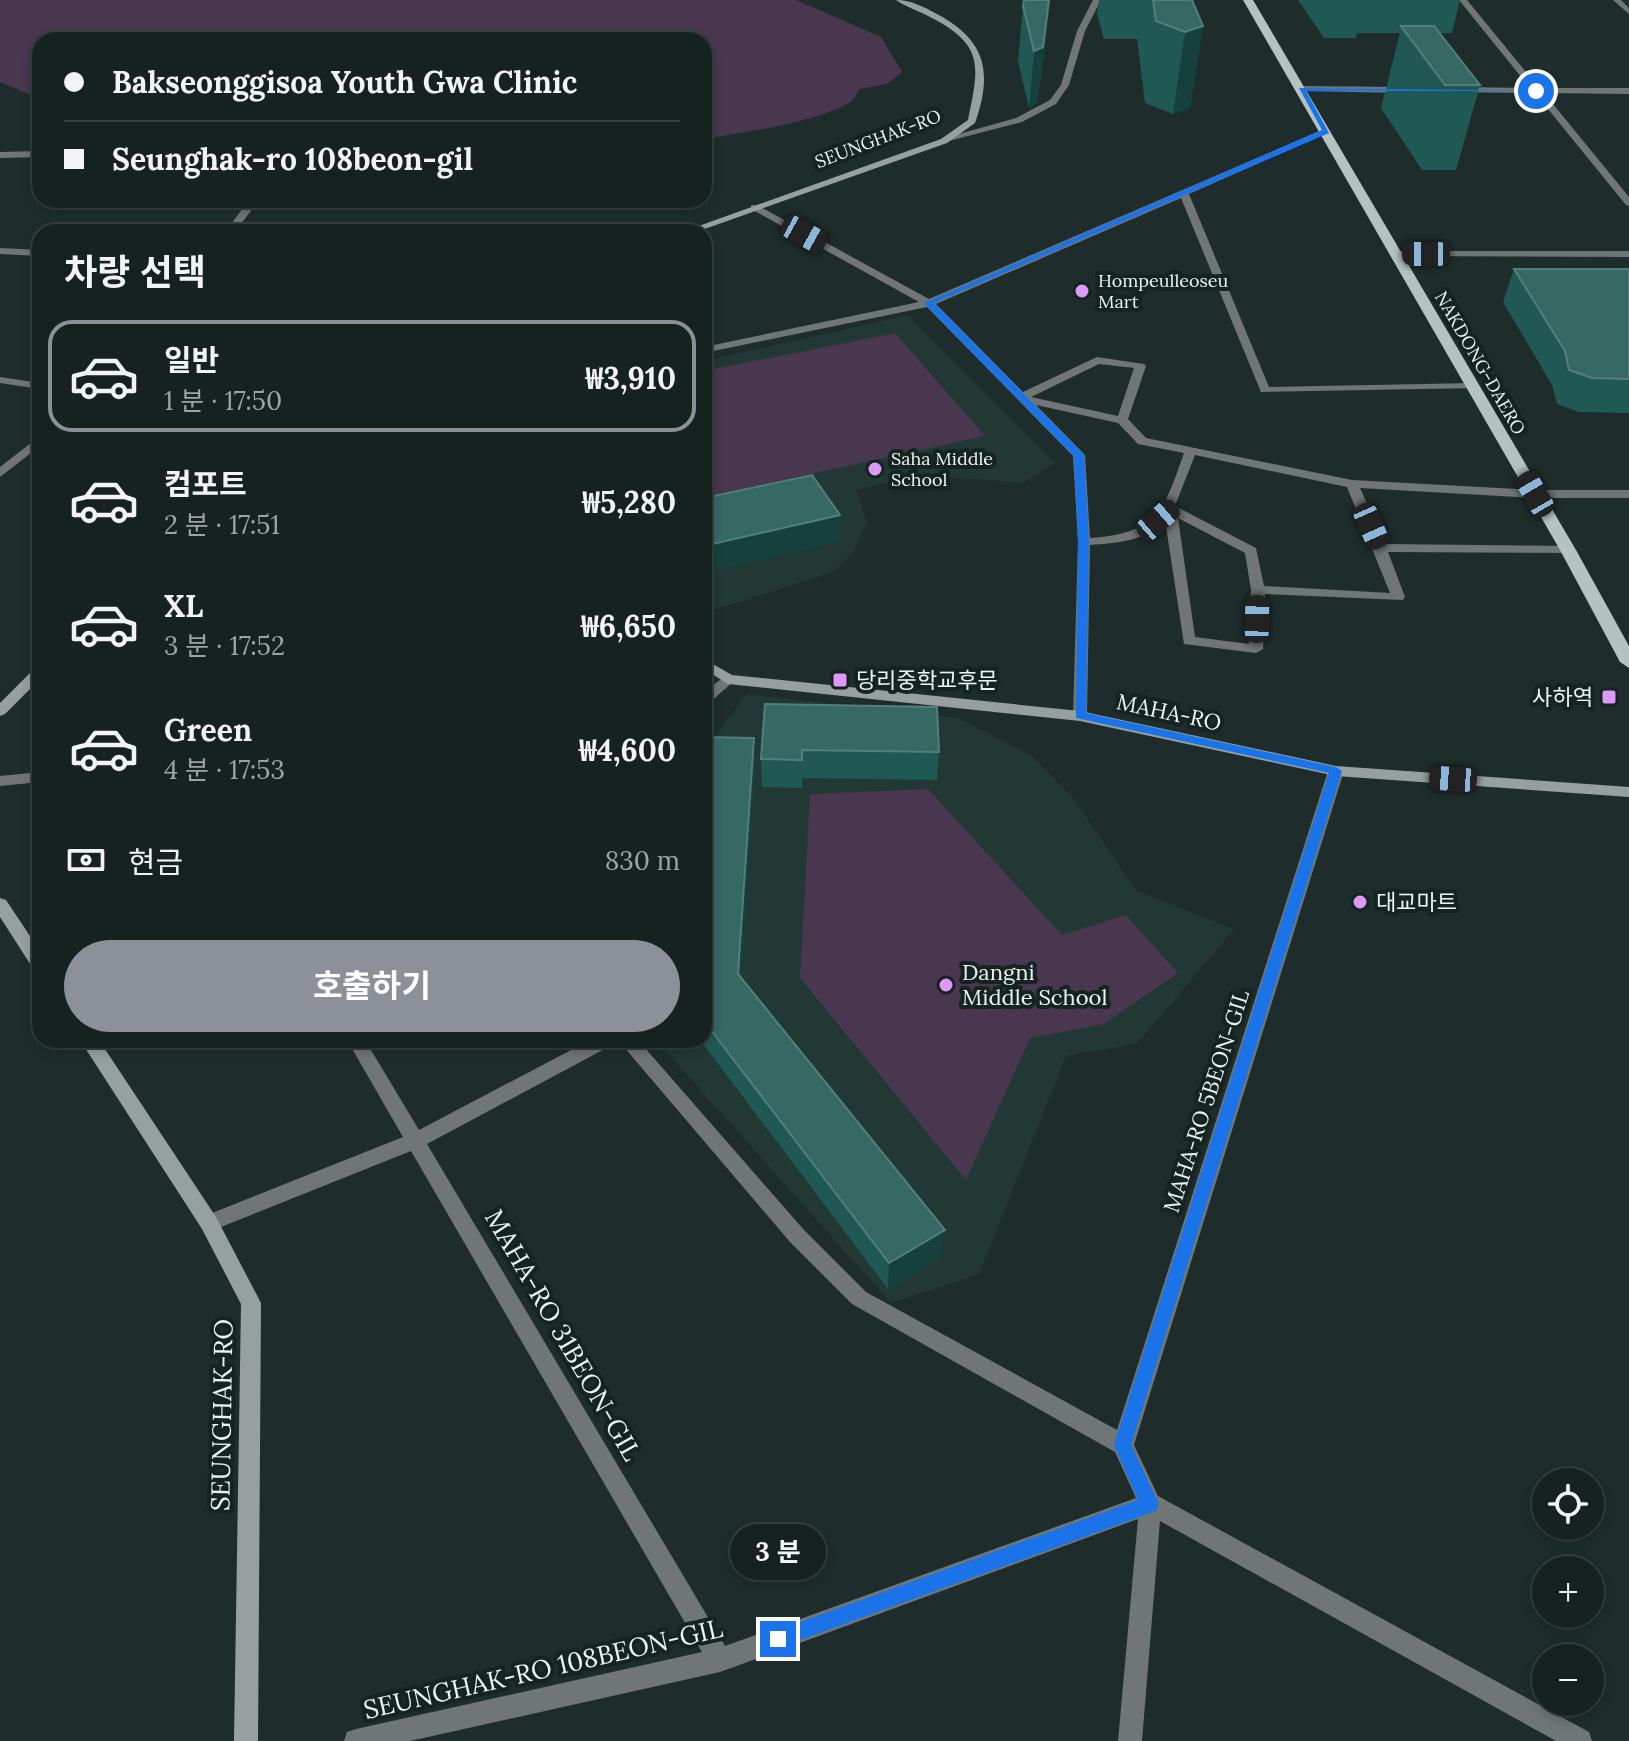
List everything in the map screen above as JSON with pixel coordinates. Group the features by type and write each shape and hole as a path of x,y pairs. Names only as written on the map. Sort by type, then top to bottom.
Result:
{"main road":[{"name":"NAKDONG-DAERO","path":"1248,0 1327,131 1629,662"}],"street":[{"name":"SEUNGHAK-RO","path":"708,224 944,141 972,121 981,69 974,51 957,30 930,12 900,0"},
{"path":"944,141 1019,120 1053,102 1065,85 1081,31 1097,0"},
{"path":"1463,0 1629,203"},
{"path":"1617,0 1629,12"},
{"path":"1301,89 1411,90"},
{"path":"1442,90 1629,91"},
{"path":"712,348 929,303 1327,131"},
{"path":"0,155 32,154"},
{"path":"1184,193 1265,390 1473,386"},
{"path":"754,207 929,303 1079,455 1084,542 1080,716"},
{"path":"0,251 32,253"},
{"path":"1397,254 1629,254"},
{"path":"1020,398 1097,360 1140,366 1122,420"},
{"path":"0,380 32,385"},
{"path":"1020,398 1122,420 1142,441 1352,484 1535,494 1629,494"},
{"path":"0,473 32,447"},
{"path":"1170,509 1251,551 1258,590 1256,649 1189,641 1170,509 1190,452"},
{"path":"1258,590 1398,597 1352,484"},
{"path":"1084,542 1120,541 1145,532 1170,509"},
{"path":"1380,548 1568,550"},
{"name":"MAHA-RO","path":"712,668 728,679 1080,716 1336,771 1629,792"},
{"path":"0,711 32,679"},
{"path":"712,693 728,679"},
{"name":"MAHA-RO 5BEON-GIL","path":"1123,1445 1336,771"},
{"path":"0,781 32,778"},
{"path":"0,904 32,953"},
{"name":"SEUNGHAK-RO","path":"94,1048 209,1223 251,1303 246,1741"},
{"name":"MAHA-RO 31BEON-GIL","path":"361,1048 720,1660"},
{"path":"209,1223 417,1140 591,1048"},
{"path":"634,1048 797,1236 859,1298 1123,1445 1150,1504 1130,1741"},
{"path":"1150,1504 1580,1741"},
{"name":"SEUNGHAK-RO 108BEON-GIL","path":"356,1741 720,1660 1150,1504"}],"shaded area":[{"path":"0,0 796,0 881,37 902,72 887,84 860,89 849,103 818,116 712,138 712,32 32,32 32,96 0,82"},
{"name":"Saha Middle School","path":"908,315 1055,463 1023,483 919,475 856,490 867,522 853,552 833,572 712,610 712,359"},
{"path":"895,333 985,436 712,495 712,369"},
{"name":"Dangni Middle School","path":"747,694 958,718 1032,756 1073,798 1137,891 1234,929 1137,1044 1066,1056 979,1274 891,1303 663,1048 712,1048 712,740"},
{"path":"928,789 1062,935 1126,915 1178,973 1104,1024 1030,1038 966,1180 800,978 810,794"}],"building":[{"path":"1024,0 1049,0 1043,47 1034,51 1023,6"},
{"path":"1153,0 1192,0 1203,26 1185,32 1156,21"},
{"path":"1401,26 1434,26 1480,85 1445,85"},
{"path":"1514,269 1629,269 1629,379 1592,378 1569,370 1565,351"},
{"path":"812,475 840,515 712,544 712,496"},
{"path":"765,704 937,707 939,752 802,750 802,760 761,759"},
{"path":"712,737 754,738 738,974 945,1230 889,1263 712,1031"}],"place":[{"name":"Hompeulleoseu Mart","path":"1082,291"},
{"name":"Saha Middle School","path":"875,469"},
{"name":"당리중학교후문","path":"840,680"},
{"name":"사하역","path":"1609,697"},
{"name":"대교마트","path":"1360,902"},
{"name":"Dangni Middle School","path":"946,985"}],"route":[{"path":"778,1639 1150,1504 1123,1445 1336,771 1080,716 1084,542 1079,455 929,303 1327,131 1301,89 1536,91"}]}
